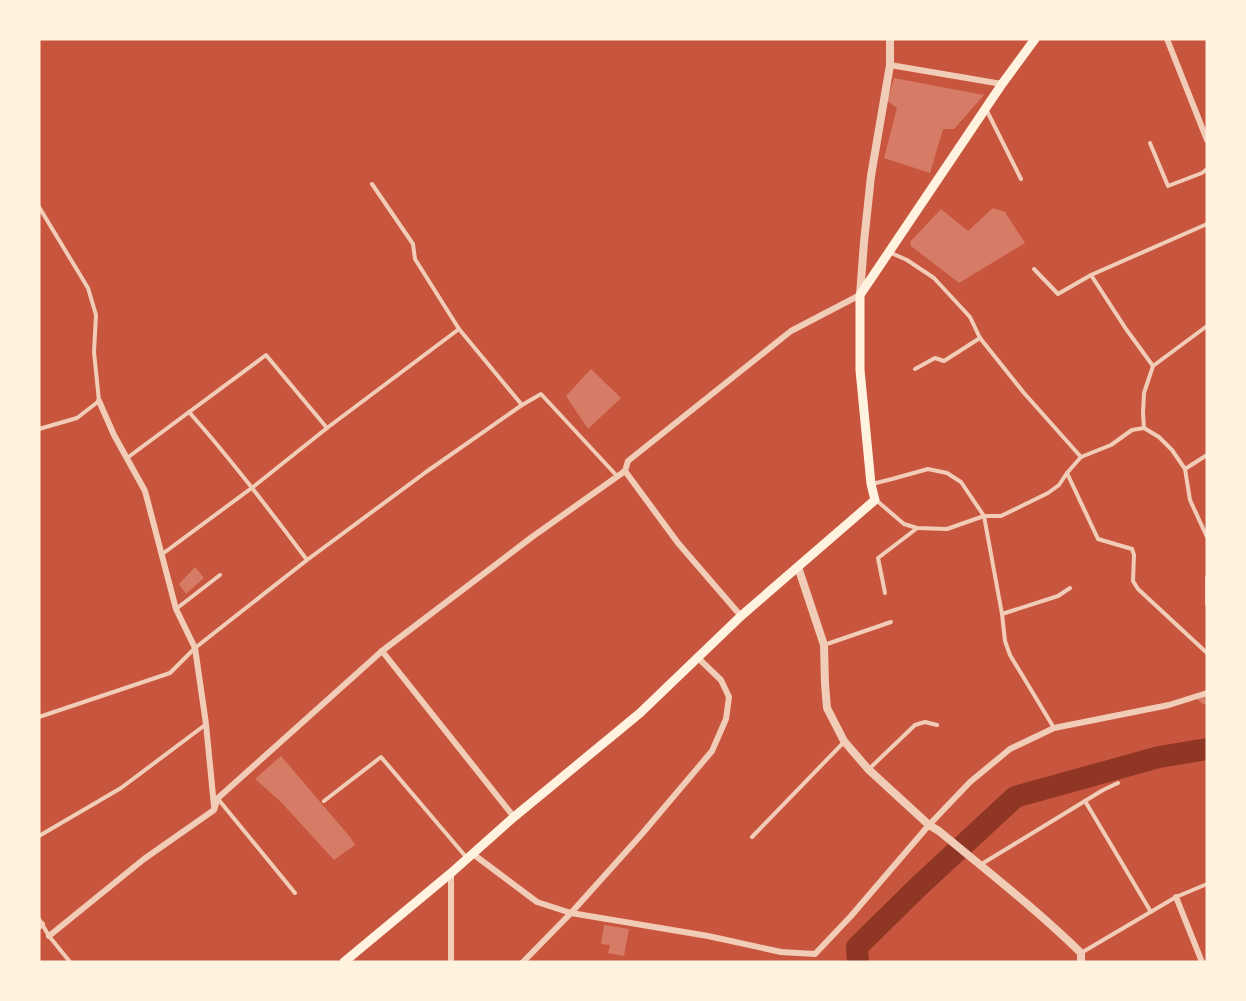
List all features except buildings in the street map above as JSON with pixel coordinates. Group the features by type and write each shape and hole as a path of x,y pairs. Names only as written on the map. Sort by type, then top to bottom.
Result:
{"main road":[{"path":"344,962 640,713 741,616 875,500 871,484 860,370 860,295 1002,84 1035,39"}],"street":[{"path":"48,936 144,859 214,810 218,798 382,651 532,537 625,471 628,461 791,331 860,295 871,176 890,65 890,39"},
{"path":"1169,40 1207,140"},
{"path":"890,65 1002,84"},
{"path":"99,402 114,435 145,491 176,609 195,648 206,724 214,810"},
{"path":"625,471 678,543 741,616"},
{"path":"798,567 824,645 827,708 844,741 868,769 929,825 1049,921 1081,957"},
{"path":"382,651 514,817"},
{"path":"523,962 571,913 640,836 712,751 726,719 729,697 721,680 697,657"},
{"path":"470,856 537,902 571,913 708,936 781,952 815,954 929,825 970,782 1010,749 1054,728 1169,705 1207,693"},
{"path":"451,873 451,962"},
{"path":"1176,897 1202,962"}],"lane":[{"path":"985,109 1021,179"},
{"path":"1150,143 1168,186 1207,169"},
{"path":"372,184 413,244 415,260 459,329 522,405"},
{"path":"39,207 88,288 96,315 94,352 99,402 77,418 39,429"},
{"path":"1034,269 1058,294 1091,275 1207,224"},
{"path":"889,252 907,260 934,278 970,317 980,338 1024,393 1081,457"},
{"path":"1091,275 1153,366"},
{"path":"1144,428 1144,393 1153,366 1207,326"},
{"path":"162,555 459,329"},
{"path":"915,369 935,358 944,361 980,338"},
{"path":"127,458 266,355 327,428"},
{"path":"39,717 170,673 195,648 307,560 426,472 541,394 617,476"},
{"path":"189,412 253,487 307,560"},
{"path":"875,500 904,524 917,528 947,529 984,516 1001,516 1048,493 1059,485 1081,457 1111,445 1132,430 1144,428 1159,437 1172,450 1185,469 1190,500 1207,537"},
{"path":"1185,469 1207,455"},
{"path":"871,484 928,469 947,473 961,482 984,516 1005,641 1010,655 1054,728"},
{"path":"1067,473 1098,539 1132,549 1134,555 1133,581 1138,589 1207,653"},
{"path":"885,593 879,558 917,528"},
{"path":"176,609 220,575"},
{"path":"1207,577 1207,604"},
{"path":"1002,614 1058,596 1070,588"},
{"path":"824,645 891,622"},
{"path":"868,769 915,725 925,722 937,725"},
{"path":"39,836 121,788 206,724"},
{"path":"752,837 844,741"},
{"path":"324,801 381,757 470,856"},
{"path":"980,866 1102,790 1118,783"},
{"path":"218,798 295,893"},
{"path":"1084,801 1151,912"},
{"path":"1081,957 1176,897 1207,884"},
{"path":"40,924 70,962"}],"waterway":[{"path":"858,962 857,947 1015,797 1159,757 1207,749"}]}
